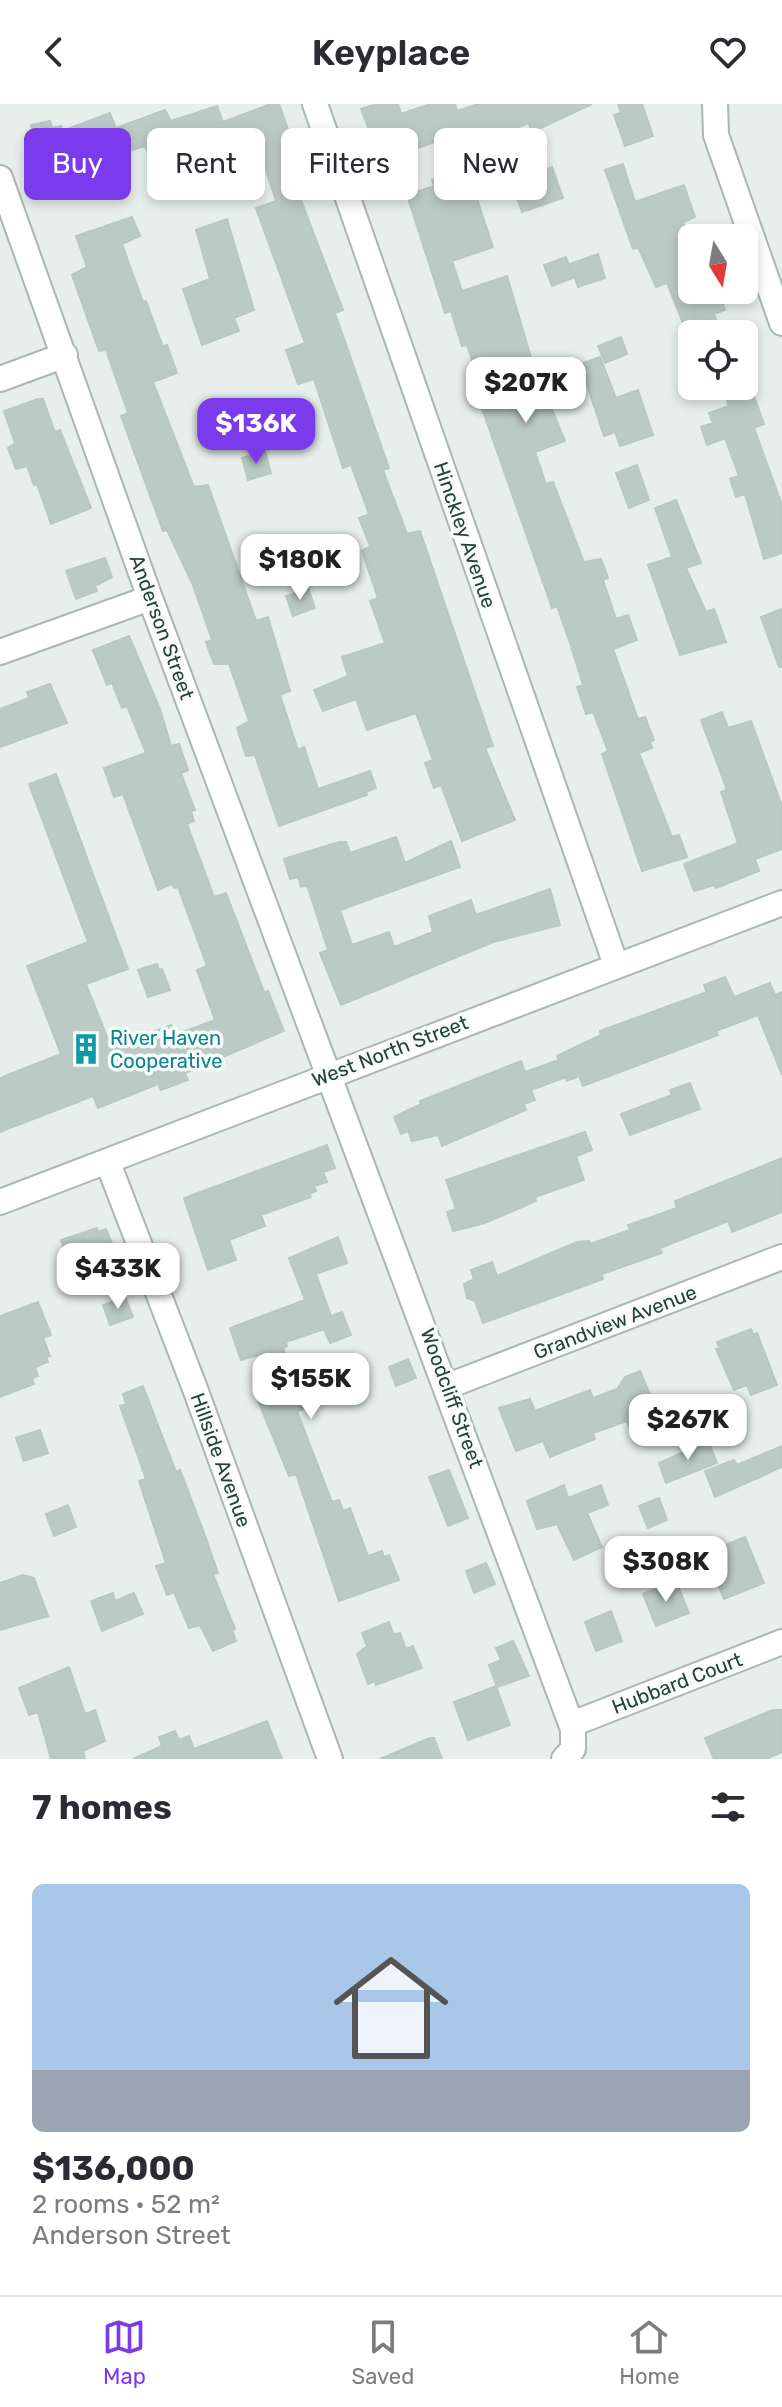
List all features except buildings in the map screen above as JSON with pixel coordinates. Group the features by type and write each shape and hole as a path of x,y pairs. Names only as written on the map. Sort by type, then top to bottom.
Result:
{"street":[{"name":"Hinckley Avenue","path":"315,104 616,965"},
{"path":"715,104 716,135 782,323"},
{"name":"Anderson Street","path":"0,178 150,598 331,1073"},
{"path":"0,379 65,355"},
{"path":"0,652 150,598"},
{"name":"West North Street","path":"0,1202 782,903"},
{"name":"Woodcliff Street","path":"331,1073 572,1724"},
{"name":"Hillside Avenue","path":"108,1163 194,1386 330,1759"},
{"name":"Grandview Avenue","path":"448,1386 782,1257"},
{"name":"Hubbard Court","path":"572,1724 782,1642"},
{"path":"564,1759 575,1743 572,1724"}],"place":[{"name":"River Haven Cooperative","path":"86,1049"}]}
